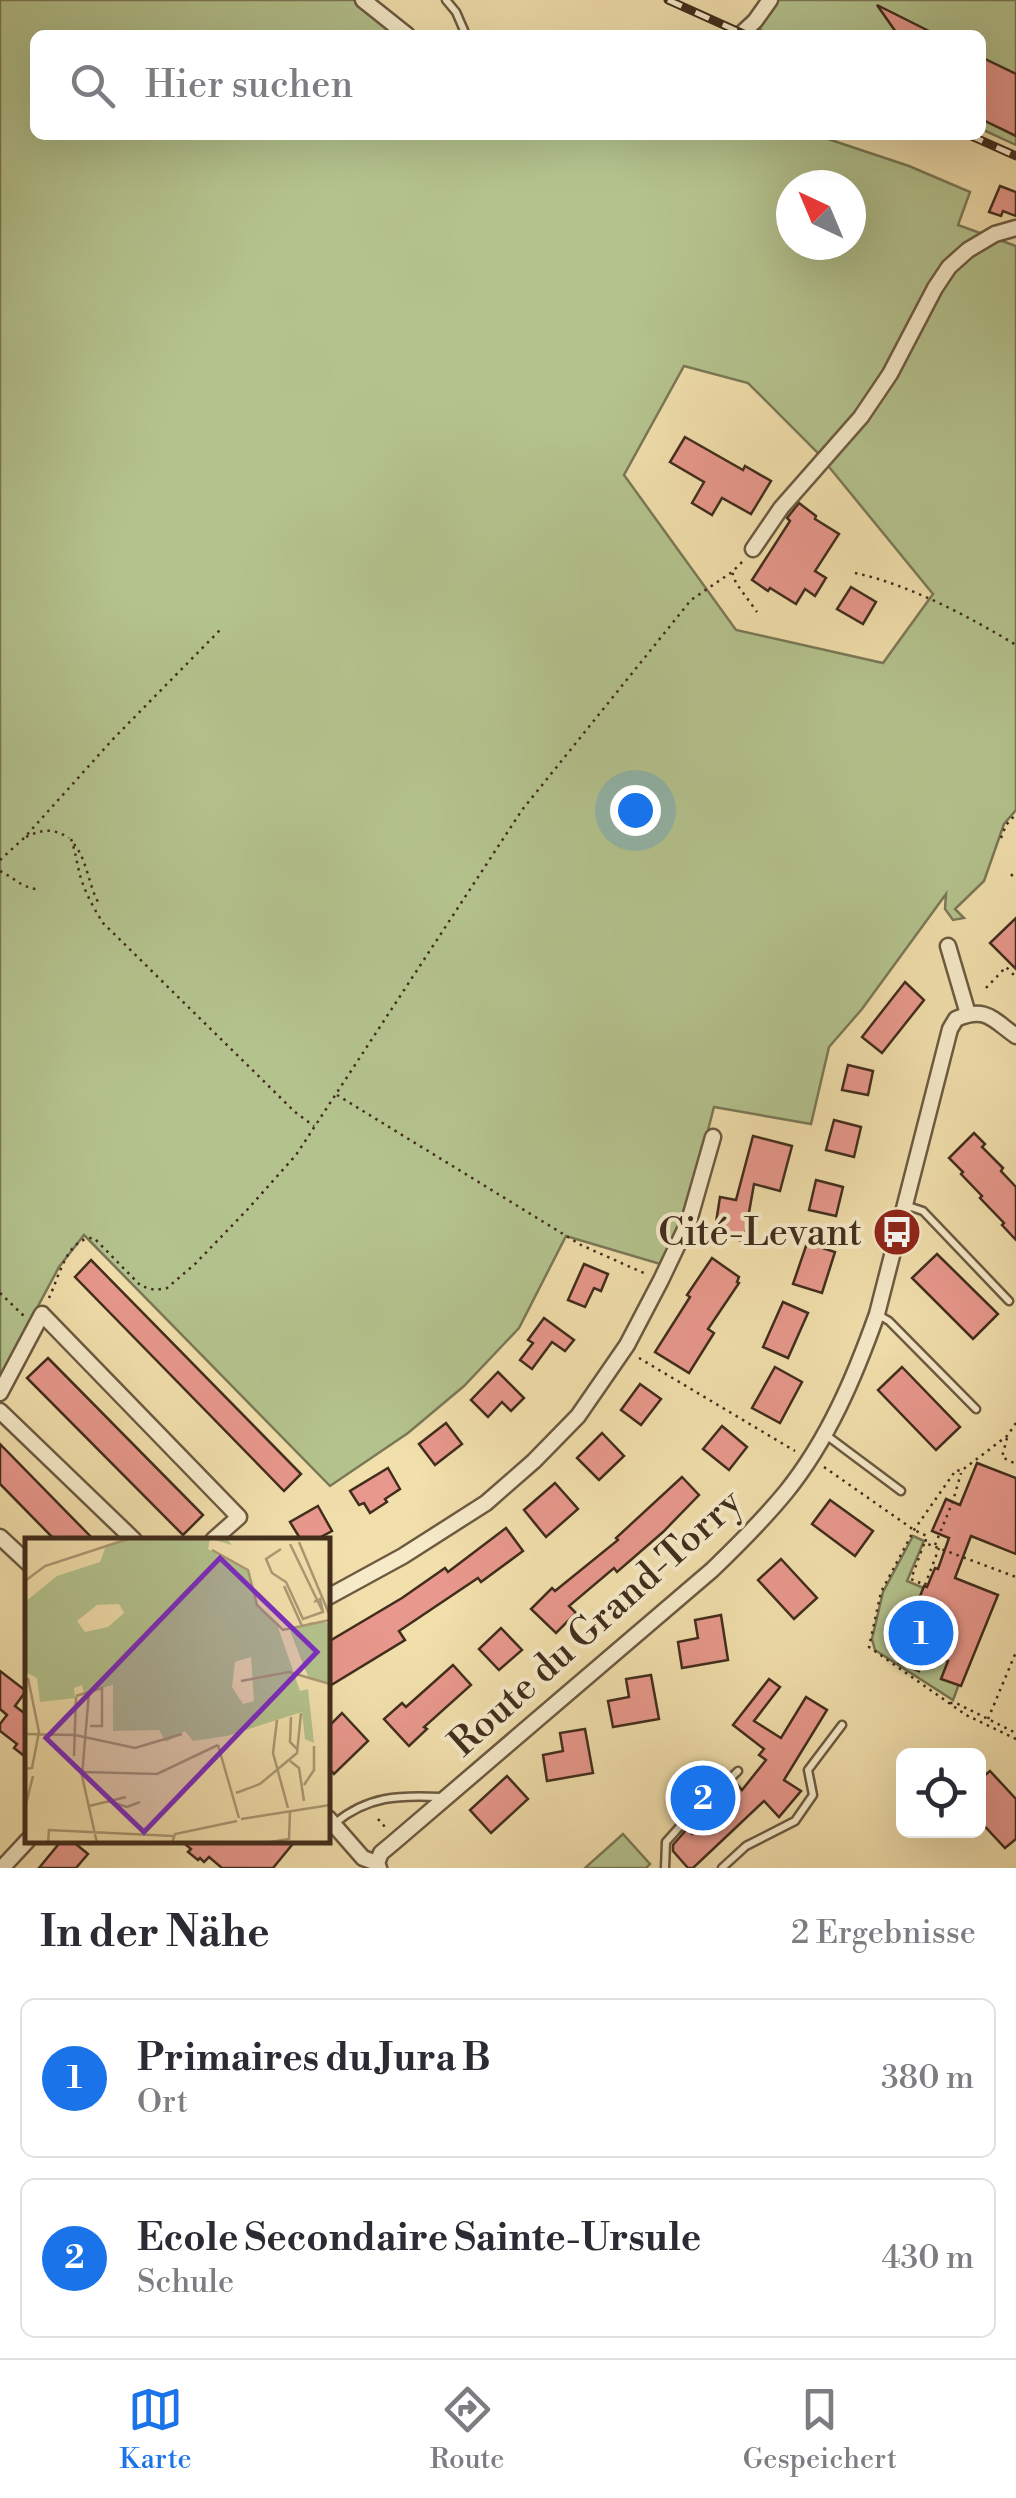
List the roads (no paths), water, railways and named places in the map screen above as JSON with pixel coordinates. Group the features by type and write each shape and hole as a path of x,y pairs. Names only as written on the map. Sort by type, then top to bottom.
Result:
{"street":[{"path":"363,0 401,30"},
{"path":"745,30 770,0"},
{"path":"753,549 780,508 861,418 890,374 948,267 995,234 1016,228"},
{"path":"948,946 968,1014 980,1012 991,1016 1016,1036"},
{"name":"Route du Grand-Torry","path":"378,1866 381,1853 712,1570 754,1529 809,1460 842,1400 876,1314 950,1029 956,1019 968,1014"},
{"path":"330,1596 486,1503 578,1416 627,1346 661,1280 689,1221 713,1138"},
{"path":"0,1393 42,1314 240,1517 215,1538"},
{"path":"0,1411 132,1538"},
{"path":"0,1538 25,1559"},
{"path":"330,1821 363,1858 378,1866"},
{"path":"2,1868 25,1843"}],"lane":[{"path":"446,0 464,30"},
{"path":"904,1205 923,1211 1010,1301"},
{"path":"876,1314 889,1321 976,1410"},
{"path":"824,1434 901,1491"},
{"path":"722,1868 746,1846 795,1821 813,1795 808,1770 842,1725"},
{"path":"665,1868 666,1842 738,1771"},
{"path":"330,1821 376,1800 447,1797"}],"railway":[{"path":"668,0 735,30"},
{"path":"980,140 1016,156"}],"place":[{"name":"Cité-Levant","path":"897,1232"},
{"name":"Primaires du Jura B","path":"921,1633"},
{"name":"Ecole Secondaire Sainte-Ursule","path":"703,1798"}]}
